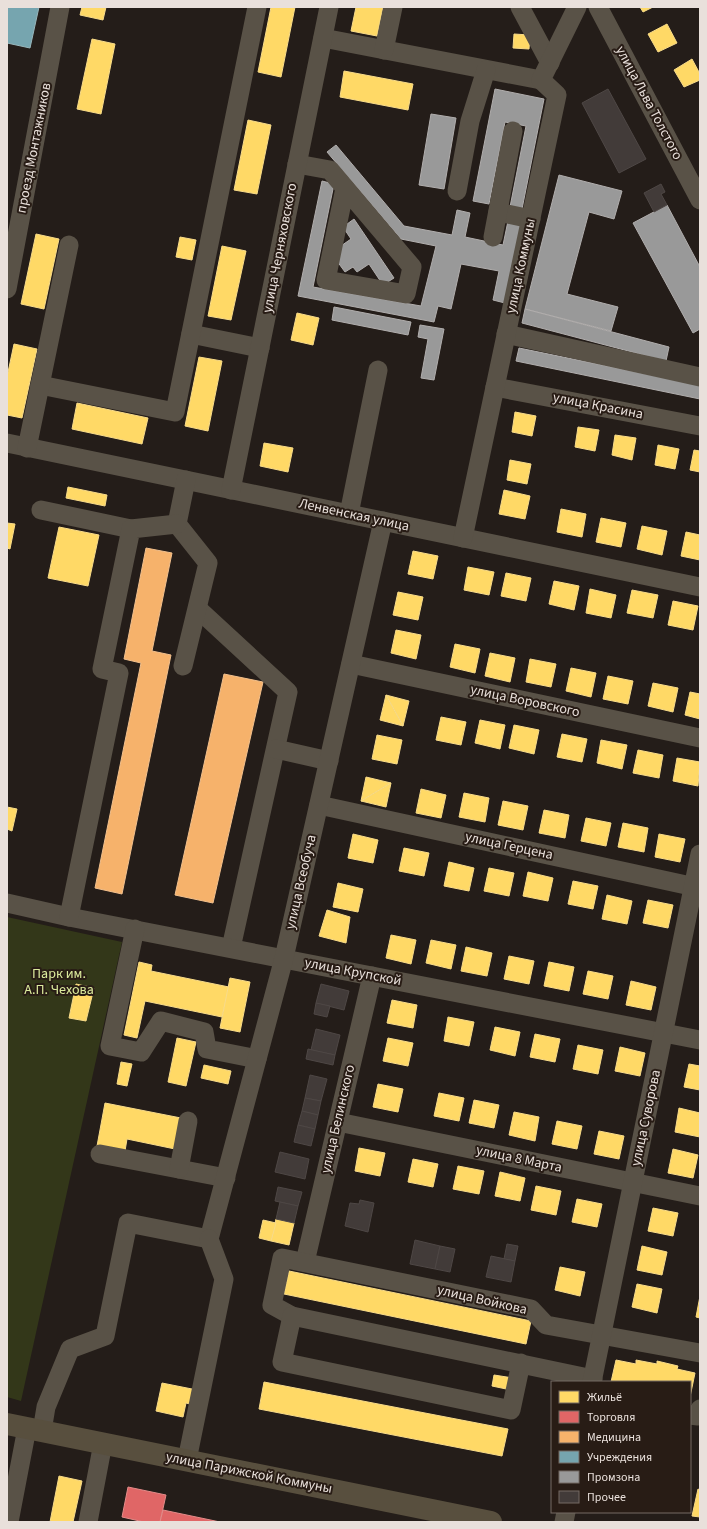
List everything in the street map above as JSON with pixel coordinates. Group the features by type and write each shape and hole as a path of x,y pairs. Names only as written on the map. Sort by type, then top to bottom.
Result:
{"main road":[{"name":"улица Парижской Коммуны","path":"25,1428 492,1522"}],"street":[{"name":"проезд Монтажников","path":"7,289 60,7"},
{"path":"40,385 175,412 257,7"},
{"name":"улица Черняховского","path":"231,490 329,7"},
{"path":"384,50 393,7"},
{"path":"520,7 550,63"},
{"path":"322,38 541,80 577,7"},
{"name":"улица Льва Толстого","path":"598,7 700,200"},
{"path":"457,191 470,121 486,70"},
{"name":"улица Коммуны","path":"463,538 557,95 541,80"},
{"path":"493,237 514,131"},
{"path":"297,164 330,170 412,267 406,294 326,280 345,188"},
{"path":"498,212 531,219"},
{"path":"27,448 69,245"},
{"path":"191,334 260,348"},
{"path":"506,334 700,377"},
{"path":"349,514 378,370"},
{"name":"улица Красина","path":"496,386 700,426"},
{"name":"Ленвенская улица","path":"7,444 700,587"},
{"path":"177,524 186,480"},
{"path":"41,510 131,529 177,524"},
{"name":"улица Всеобуча","path":"209,1239 284,958 383,521"},
{"path":"177,524 208,563 184,666"},
{"path":"69,917 119,673 102,669 131,529"},
{"path":"198,609 288,692 231,948"},
{"name":"улица Воровского","path":"351,664 700,738"},
{"path":"276,749 329,761"},
{"name":"улица Герцена","path":"319,805 697,887"},
{"name":"улица Суворова","path":"592,1381 664,1032 697,887 700,854"},
{"name":"улица Крупской","path":"7,902 69,917 700,1040"},
{"path":"135,929 110,1046 141,1052 161,1021 204,1032 207,1049 257,1059"},
{"name":"улица Белинского","path":"305,1262 372,976"},
{"path":"179,1169 188,1121"},
{"name":"улица 8 Марта","path":"338,1122 700,1196"},
{"path":"100,1154 226,1178"},
{"path":"9,1522 25,1428 46,1407 70,1349 105,1336 128,1223 209,1239 224,1279 187,1460"},
{"name":"улица Войкова","path":"292,1316 272,1305 282,1258 531,1309 546,1325 700,1353"},
{"path":"521,1363 511,1410 282,1362 292,1316 521,1363 592,1381"},
{"path":"691,1415 698,1416 700,1409"},
{"path":"88,1522 103,1443"}],"green space":[{"name":"Парк им. А.П. Чехова","path":"7,917 122,942 21,1401 7,1397"}],"building: Жильё":[{"path":"82,7 106,7 103,20 80,15"},
{"path":"271,7 295,7 281,77 258,72"},
{"path":"356,7 383,7 377,36 351,31"},
{"path":"640,7 653,7 643,12"},
{"path":"667,24 677,43 658,52 648,34"},
{"path":"514,34 530,35 529,49 513,48"},
{"path":"92,39 115,44 101,114 77,109"},
{"path":"692,59 700,74 700,80 684,87 674,70"},
{"path":"344,71 413,84 408,110 340,97"},
{"path":"248,120 271,125 257,194 234,190"},
{"path":"36,234 59,239 44,309 21,304"},
{"path":"180,237 196,240 192,260 176,257"},
{"path":"222,246 246,251 231,320 208,316"},
{"path":"297,313 319,318 313,345 291,340"},
{"path":"14,344 37,349 22,418 7,415 7,377"},
{"path":"199,357 222,361 208,431 185,426"},
{"path":"77,403 148,418 142,444 72,429"},
{"path":"515,412 536,416 532,436 512,432"},
{"path":"578,427 599,430 595,451 575,447"},
{"path":"615,435 636,438 632,460 612,455"},
{"path":"264,443 293,448 288,472 260,466"},
{"path":"658,445 679,449 675,469 655,465"},
{"path":"694,450 700,451 700,472 690,470"},
{"path":"510,460 531,464 527,484 507,480"},
{"path":"68,487 107,495 105,506 66,498"},
{"path":"504,490 530,496 525,519 499,514"},
{"path":"561,509 586,514 582,537 557,532"},
{"path":"601,518 626,523 621,547 596,542"},
{"path":"7,523 15,524 10,549 7,548"},
{"path":"642,526 667,531 662,555 637,549"},
{"path":"59,527 99,535 88,586 48,578"},
{"path":"686,532 700,535 700,560 681,556"},
{"path":"413,551 438,556 433,579 408,574"},
{"path":"468,567 494,572 489,595 464,590"},
{"path":"506,573 531,578 526,601 501,596"},
{"path":"554,581 579,586 574,610 549,604"},
{"path":"590,589 616,595 611,618 586,613"},
{"path":"632,590 658,595 653,618 627,613"},
{"path":"398,592 423,597 418,620 393,615"},
{"path":"673,601 698,606 693,630 668,625"},
{"path":"396,630 421,635 416,659 391,653"},
{"path":"455,644 480,649 475,673 450,667"},
{"path":"490,653 515,658 510,682 485,676"},
{"path":"530,659 556,664 551,687 526,682"},
{"path":"571,668 596,673 591,697 566,691"},
{"path":"608,676 633,681 628,704 603,699"},
{"path":"653,683 678,688 673,712 648,706"},
{"path":"690,692 700,694 700,719 685,715"},
{"path":"386,695 409,701 403,726"},
{"path":"386,695 403,726 380,720"},
{"path":"441,717 466,722 461,745 436,740"},
{"path":"480,720 505,725 500,749 475,743"},
{"path":"514,725 539,730 534,754 509,748"},
{"path":"562,734 587,739 582,762 557,757"},
{"path":"377,735 402,740 397,764 372,759"},
{"path":"601,740 627,745 622,769 597,763"},
{"path":"638,750 663,755 659,778 633,773"},
{"path":"677,758 700,762 698,786 673,781"},
{"path":"366,777 391,783 361,801"},
{"path":"391,783 386,807 361,801"},
{"path":"421,789 446,795 441,818 416,813"},
{"path":"464,793 489,798 485,822 459,817"},
{"path":"503,801 528,806 523,830 498,825"},
{"path":"7,807 17,809 12,831 7,829"},
{"path":"544,810 569,815 565,838 539,833"},
{"path":"586,818 611,823 606,846 581,841"},
{"path":"623,823 648,828 644,852 618,847"},
{"path":"353,834 378,840 373,863 348,858"},
{"path":"659,834 685,839 680,862 655,857"},
{"path":"404,848 429,853 424,876 399,871"},
{"path":"449,862 474,868 469,891 444,886"},
{"path":"489,868 514,873 509,896 484,891"},
{"path":"528,872 553,878 548,901 523,896"},
{"path":"573,881 598,886 593,909 568,904"},
{"path":"338,883 363,889 358,912 333,907"},
{"path":"607,895 632,901 627,924 602,919"},
{"path":"648,900 673,905 668,928 643,923"},
{"path":"327,910 350,917 346,943 319,936"},
{"path":"391,935 416,940 411,964 386,958"},
{"path":"431,940 456,945 451,969 426,963"},
{"path":"466,947 492,953 487,976 461,971"},
{"path":"509,956 534,961 529,984 504,979"},
{"path":"139,962 152,965 151,971 229,987 222,1017 145,1001 137,1038 124,1035"},
{"path":"549,962 574,967 569,991 544,986"},
{"path":"588,971 613,976 608,999 583,994"},
{"path":"230,978 250,982 240,1032 220,1028"},
{"path":"631,981 656,987 651,1010 626,1005"},
{"path":"76,984 94,988 86,1021 69,1018"},
{"path":"392,1000 417,1005 413,1028 387,1023"},
{"path":"448,1017 474,1022 469,1046 444,1041"},
{"path":"495,1027 520,1032 515,1056 490,1050"},
{"path":"535,1034 560,1039 555,1062 530,1057"},
{"path":"177,1038 196,1042 186,1086 168,1082"},
{"path":"388,1038 413,1043 408,1066 383,1061"},
{"path":"578,1045 603,1050 598,1074 573,1069"},
{"path":"620,1047 645,1053 640,1076 615,1071"},
{"path":"121,1062 132,1064 127,1086 117,1084"},
{"path":"689,1064 700,1066 700,1090 684,1087"},
{"path":"204,1065 231,1071 228,1084 201,1078"},
{"path":"378,1084 403,1089 398,1112 373,1107"},
{"path":"439,1093 464,1098 459,1121 434,1116"},
{"path":"474,1100 499,1105 494,1128 469,1123"},
{"path":"105,1103 181,1118 175,1149 127,1139 125,1151 97,1146"},
{"path":"679,1108 700,1113 700,1137 675,1132"},
{"path":"514,1112 539,1117 535,1141 509,1135"},
{"path":"557,1121 582,1126 577,1149 552,1144"},
{"path":"599,1131 624,1136 619,1159 594,1154"},
{"path":"359,1148 385,1153 380,1176 355,1171"},
{"path":"673,1149 698,1155 693,1178 668,1173"},
{"path":"413,1159 438,1164 433,1187 408,1182"},
{"path":"458,1166 484,1171 479,1194 453,1189"},
{"path":"500,1172 525,1178 520,1201 495,1196"},
{"path":"536,1186 561,1191 556,1215 531,1210"},
{"path":"577,1199 602,1204 597,1227 572,1222"},
{"path":"653,1208 678,1213 673,1236 648,1231"},
{"path":"276,1219 294,1223 289,1245 271,1241"},
{"path":"263,1220 276,1223 271,1241 259,1238"},
{"path":"642,1246 667,1252 662,1275 637,1270"},
{"path":"560,1267 585,1272 580,1296 555,1290"},
{"path":"289,1271 531,1321 526,1344 284,1294"},
{"path":"637,1284 662,1289 657,1313 632,1307"},
{"path":"700,1296 700,1318 696,1317"},
{"path":"616,1360 636,1364 636,1360 657,1364 657,1361 678,1366 677,1369 695,1373 691,1392 691,1381 611,1381"},
{"path":"494,1375 513,1378 511,1390 492,1386"},
{"path":"264,1382 508,1429 502,1456 259,1409"},
{"path":"162,1383 197,1390 194,1405 186,1403 183,1417 156,1411"},
{"path":"59,1476 82,1481 73,1522 50,1522"},
{"path":"698,1489 700,1490 700,1517 692,1516"}],"building: Торговля":[{"path":"128,1487 166,1495 160,1522 144,1522 122,1517"},
{"path":"163,1510 220,1522 160,1522"}],"building: Медицина":[{"path":"146,548 172,553 152,651 171,655 122,894 95,888 141,663 124,659"},
{"path":"224,674 263,682 213,903 175,895"}],"building: Учреждения":[{"path":"7,7 39,7 30,48 7,43"}],"building: Промзона":[{"path":"495,89 544,99 522,209 510,207 526,126 505,122 489,204 473,201"},
{"path":"431,114 456,118 444,189 419,185"},
{"path":"336,145 404,226 452,235 457,210 470,213 465,237 503,245 508,221 521,223 505,303 493,300 499,271 461,264 451,309 438,306 434,322 298,296 322,181 334,184 313,287 421,306 436,246 401,239 327,152"},
{"path":"559,175 622,191 614,219 589,212 567,294 618,307 611,331 525,309"},
{"path":"667,205 700,267 700,329 693,333 633,223"},
{"path":"354,219 394,278 383,285 369,264 357,272 353,267 345,272 334,257 338,248 351,239 343,227"},
{"path":"334,307 411,322 408,335 332,320"},
{"path":"525,309 669,347 666,361 522,323"},
{"path":"420,325 444,329 434,380 421,378 428,339 418,337"},
{"path":"519,348 700,385 700,399 516,361"}],"building: Прочее":[{"path":"608,89 646,159 619,173 582,103"},
{"path":"661,184 665,192 661,194 667,205 654,212 644,193"},
{"path":"321,984 349,991 344,1010 316,1003"},
{"path":"316,1003 330,1006 327,1017 314,1014"},
{"path":"316,1029 340,1035 335,1055 311,1050"},
{"path":"308,1049 335,1055 333,1065 306,1059"},
{"path":"310,1075 327,1079 321,1101 305,1098"},
{"path":"305,1098 321,1101 318,1115 302,1111"},
{"path":"302,1111 318,1115 315,1129 298,1125"},
{"path":"298,1125 315,1129 311,1146 294,1142"},
{"path":"280,1152 309,1159 305,1179 275,1172"},
{"path":"278,1187 302,1192 298,1206 275,1201"},
{"path":"360,1200 374,1203 368,1232 345,1226 350,1203 359,1204"},
{"path":"280,1202 298,1206 294,1223 276,1219"},
{"path":"415,1240 440,1246 435,1269 410,1264"},
{"path":"507,1244 518,1246 515,1261 504,1259"},
{"path":"440,1246 455,1249 450,1272 435,1269"},
{"path":"491,1256 515,1261 511,1282 486,1277"}]}
